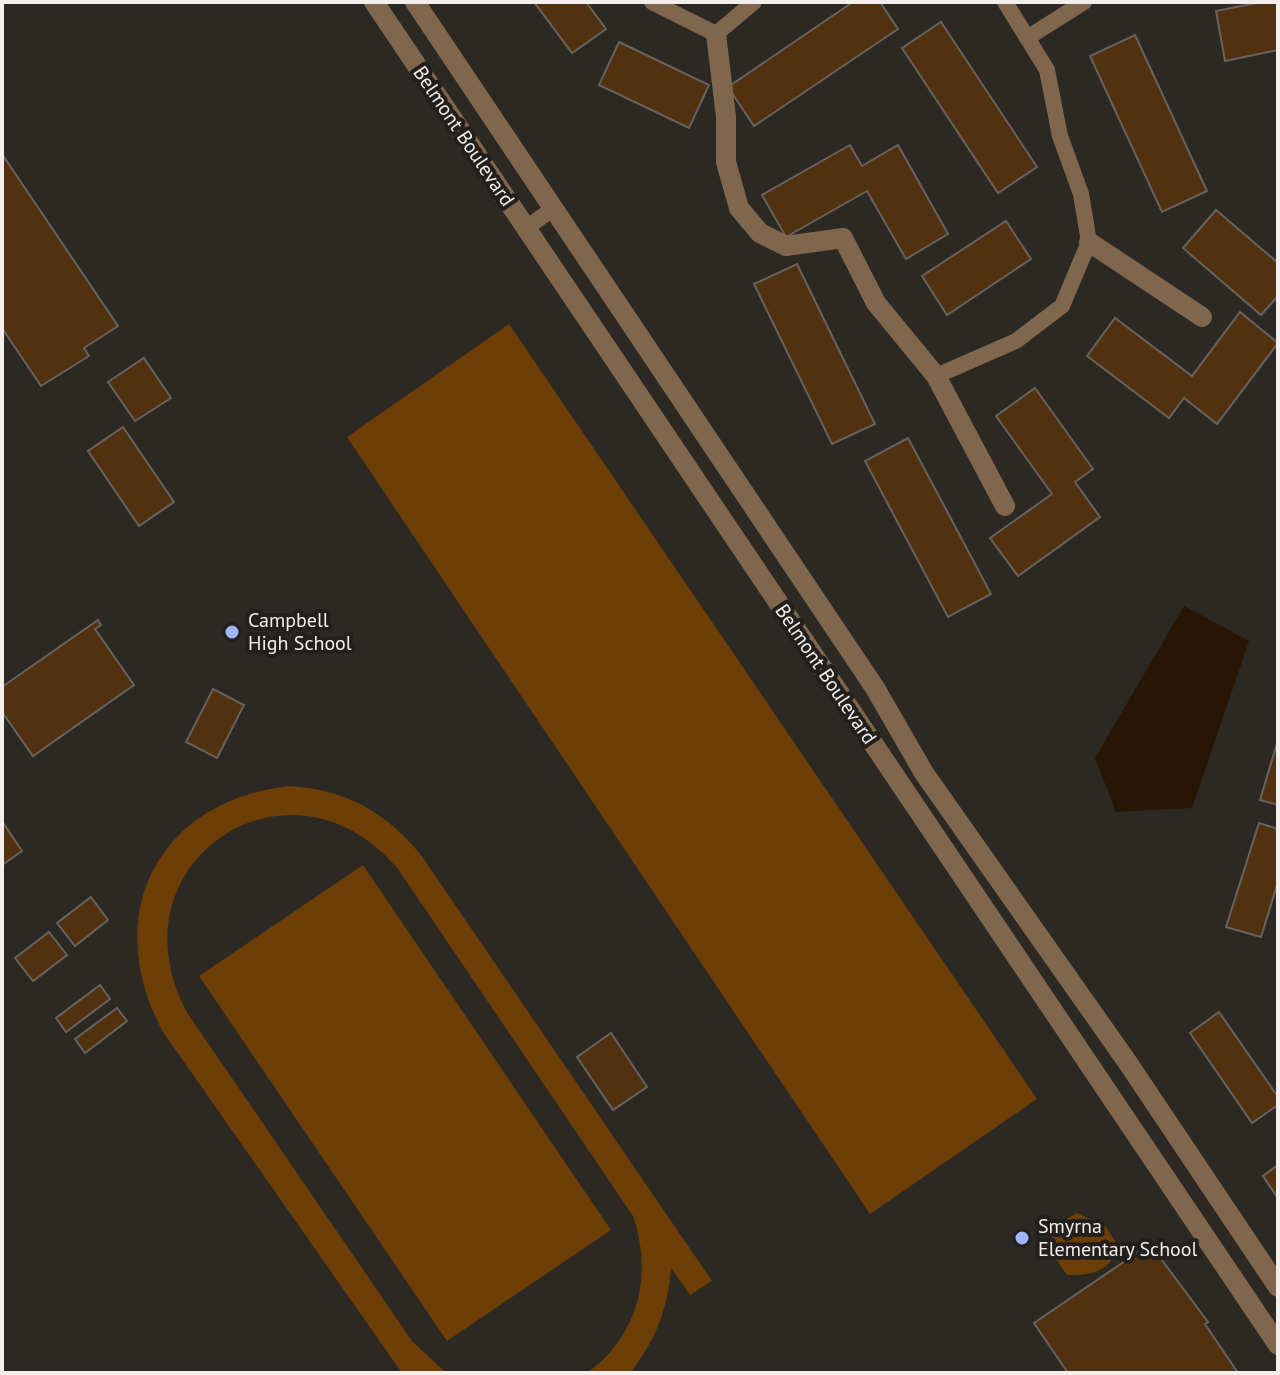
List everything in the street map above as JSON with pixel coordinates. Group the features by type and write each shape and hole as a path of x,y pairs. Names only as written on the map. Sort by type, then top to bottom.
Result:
{"street":[{"name":"Belmont Boulevard","path":"374,2 1278,1345"},
{"name":"Belmont Boulevard","path":"415,2 875,688 924,773 1128,1063 1278,1287"},
{"path":"716,34 726,117 726,162 739,208 760,233 786,246 843,238 876,303 936,376 1005,506"},
{"path":"1089,242 1202,317"}],"lane":[{"path":"652,2 716,34 754,2"},
{"path":"936,376 1016,341 1062,306 1089,242 1081,194 1060,136 1047,70 1005,2"},
{"path":"1027,38 1084,2"},
{"path":"526,228 554,208"}],"shaded area":[{"path":"509,324 1037,1099 870,1214 347,437"},
{"path":"1184,606 1249,641 1192,808 1116,812 1095,758"},
{"path":"290,786 329,792 363,806 393,826 421,855 712,1281 690,1295 671,1268 659,1324 630,1373 587,1373 619,1341 637,1302 642,1260 633,1216 398,869 354,832 307,816 262,819 221,837 189,869 171,911 169,960 188,1014 412,1341 446,1373 402,1373 163,1032 145,989 138,947 140,907 153,871 175,839 205,814 244,796"},
{"path":"363,865 611,1230 447,1341 199,976"},
{"path":"1077,1213 1105,1226 1118,1245 1111,1261 1100,1270 1067,1275 1047,1246 1058,1224"}],"building":[{"path":"534,2 586,2 606,29 572,53"},
{"path":"853,2 880,2 898,29 754,126 728,87"},
{"path":"1261,2 1278,2 1278,50 1225,61 1216,11"},
{"path":"941,22 1037,167 998,193 902,48"},
{"path":"1135,35 1207,191 1162,212 1090,56"},
{"path":"619,42 709,85 689,128 599,85"},
{"path":"850,145 862,166 898,145 948,234 906,259 867,191 786,237 762,195"},
{"path":"2,154 118,326 84,348 89,356 41,386 2,328"},
{"path":"1216,210 1278,263 1278,296 1261,315 1183,248"},
{"path":"1006,221 1031,259 947,315 922,276"},
{"path":"797,264 875,424 832,444 754,284"},
{"path":"1240,312 1278,343 1217,424 1184,398 1169,418 1087,356 1115,318 1192,376"},
{"path":"144,358 171,398 135,421 108,382"},
{"path":"1035,388 1093,469 1075,482 1100,517 1018,576 990,538 1052,494 996,416"},
{"path":"123,427 174,502 139,526 88,451"},
{"path":"908,438 991,594 948,617 865,461"},
{"path":"98,620 101,625 95,629 134,685 33,756 2,712 2,687"},
{"path":"213,689 244,705 217,758 186,742"},
{"path":"1278,740 1278,805 1260,800"},
{"path":"2,821 22,851 2,865"},
{"path":"1259,823 1278,829 1278,882 1261,937 1226,927"},
{"path":"91,897 108,920 75,946 57,923"},
{"path":"49,932 67,955 33,981 15,958"},
{"path":"100,985 110,999 66,1032 56,1018"},
{"path":"117,1008 127,1021 85,1053 75,1039"},
{"path":"1219,1012 1278,1097 1278,1105 1252,1123 1190,1033"},
{"path":"611,1033 647,1087 613,1110 577,1057"},
{"path":"1278,1165 1278,1198 1263,1176"},
{"path":"1278,1165 1278,1198 1263,1176"},
{"path":"1150,1244 1208,1322 1205,1324 1238,1373 1068,1373 1034,1323"}],"place":[{"name":"Campbell High School","path":"232,632"},
{"name":"Smyrna Elementary School","path":"1022,1238"}]}
